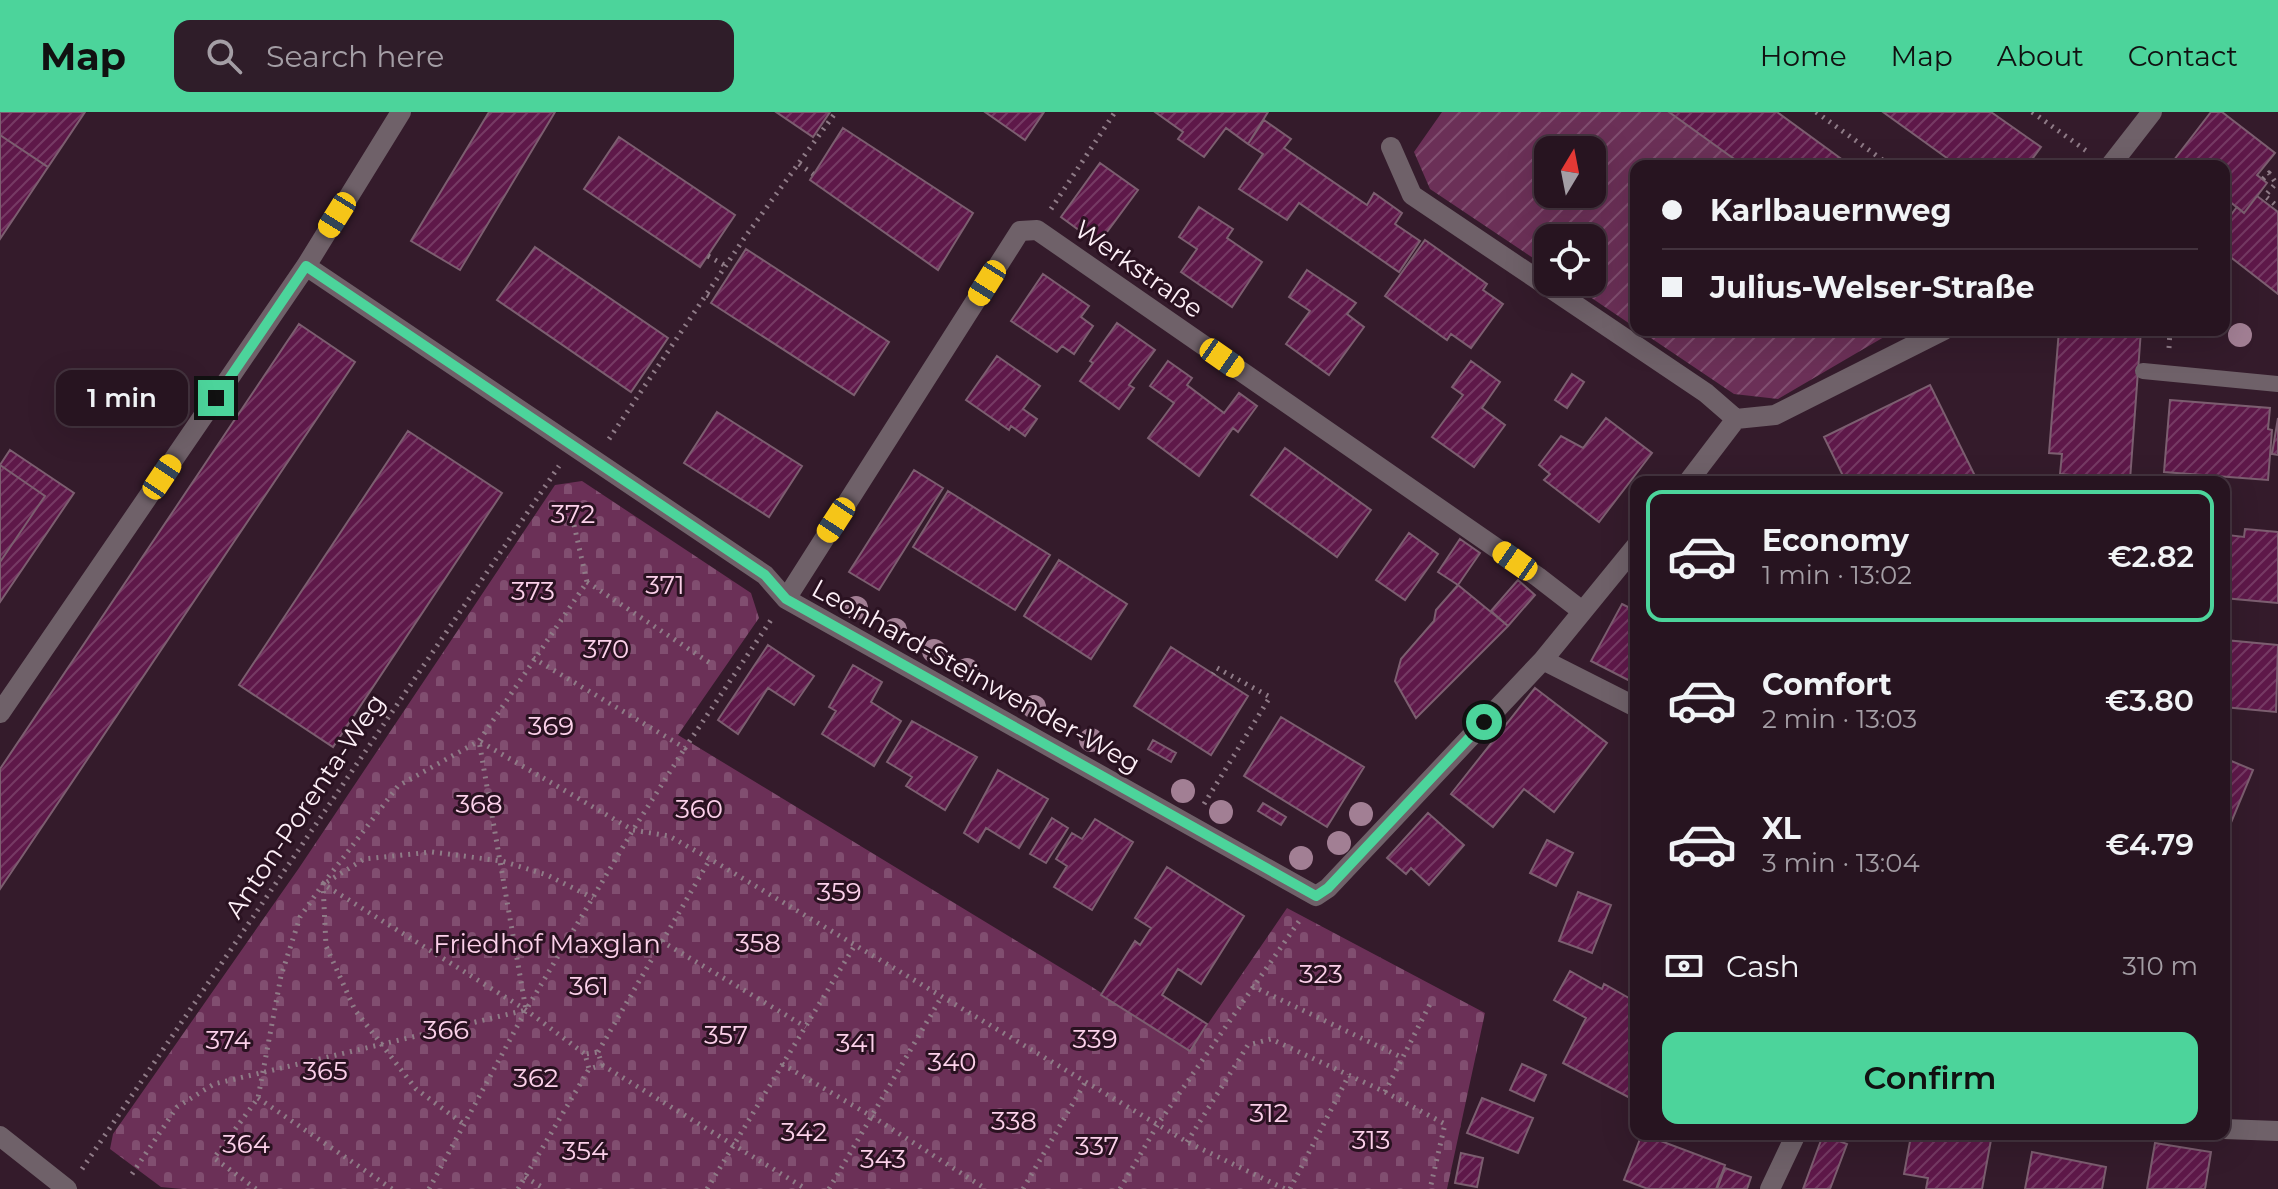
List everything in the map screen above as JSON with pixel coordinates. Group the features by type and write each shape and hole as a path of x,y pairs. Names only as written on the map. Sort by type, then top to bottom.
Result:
{"street":[{"path":"0,713 306,266 401,112"},
{"path":"2105,160 2152,112"},
{"path":"1391,147 1412,195 1706,393 1736,419 1775,415 1932,336"},
{"name":"Werkstraße","path":"786,599 1020,231 1037,230 1538,577 1582,611"},
{"name":"Leonhard-Steinwender-Weg","path":"306,266 765,575 786,599 1316,896"},
{"path":"1693,476 1736,419"},
{"path":"1316,896 1328,888 1543,660 1630,553"},
{"path":"1543,660 1630,704"},
{"path":"2230,1129 2278,1131"},
{"path":"0,1136 71,1184"},
{"path":"1770,1189 1793,1140"}],"lane":[{"path":"2143,371 2278,384"}],"path":[{"path":"595,460 726,266 836,112"},
{"path":"1037,230 1115,112"},
{"path":"1816,112 1883,160"},
{"path":"2032,112 2100,160"},
{"path":"799,164 813,174"},
{"path":"2263,179 2269,173 2277,183 2264,198 2278,207"},
{"path":"708,256 726,266"},
{"path":"707,295 714,299"},
{"name":"Anton-Porenta-Weg","path":"71,1184 573,445"},
{"path":"574,525 587,582 710,663"},
{"path":"256,1189 214,1158 258,1098 281,976 300,917 398,786 479,741 587,582"},
{"path":"429,1189 526,1010 633,830 786,599"},
{"path":"533,658 685,748"},
{"path":"1191,826 1270,697 1217,668 1213,674"},
{"path":"479,741 633,830 669,836 1187,1142 1288,1189 1349,1075"},
{"path":"479,741 526,1010"},
{"path":"323,884 364,859 432,852 502,861 547,875 593,898"},
{"path":"710,859 598,1052 602,1065 806,1189"},
{"path":"323,884 526,1010 585,1054 589,1069"},
{"path":"323,884 326,946 355,1010 416,1089 465,1125"},
{"path":"1120,1189 1158,1124 1316,896"},
{"path":"661,941 806,1027"},
{"path":"707,1189 855,945"},
{"path":"1252,986 1403,1058"},
{"path":"829,1189 942,996"},
{"path":"1385,1092 1430,1004"},
{"path":"132,1174 177,1107 214,1084 526,1010"},
{"path":"1187,1142 1248,1045 1271,1039 1385,1092 1445,1124 1430,1189"},
{"path":"585,1054 598,1052"},
{"path":"782,1064 986,1189"},
{"path":"518,1189 589,1069 602,1065"},
{"path":"1023,1189 1086,1081"},
{"path":"258,1098 392,1189"},
{"path":"525,1177 545,1189"}],"green space":[{"path":"1442,112 1669,112 1736,160 1630,160 1630,324 1589,296 1606,296 1606,224 1534,224 1534,259 1430,189 1414,152"},
{"path":"1648,336 1886,336 1778,399 1734,394"},
{"name":"Friedhof Maxglan","path":"582,481 751,593 759,618 678,735 1089,985 1190,1050 1287,908 1485,1013 1447,1189 182,1189 161,1187 110,1149 113,1134 299,868 555,485"}],"building":[{"path":"0,112 85,112 48,167 0,135"},
{"path":"489,112 555,112 460,270 411,241"},
{"path":"776,112 830,112 813,137"},
{"path":"985,112 1044,112 1025,140"},
{"path":"1155,112 1268,112 1248,144 1226,128 1204,157 1178,139 1183,132"},
{"path":"1669,112 1777,112 1843,160 1736,160"},
{"path":"1883,112 1991,112 2041,147 2031,160 1950,160"},
{"path":"2211,112 2222,112 2275,153 2257,175 2267,183 2244,213 2230,202 2230,160 2174,160"},
{"path":"1264,120 1291,139 1284,148 1367,205 1374,193 1402,213 1395,224 1420,241 1399,272 1299,203 1287,220 1239,189 1263,154 1248,144"},
{"path":"843,128 973,213 938,270 810,180"},
{"path":"0,135 48,167 0,239"},
{"path":"619,137 735,215 700,267 584,189"},
{"path":"1100,163 1138,190 1098,244 1061,217"},
{"path":"2257,196 2278,212 2278,294 2230,257 2230,216 2237,207 2244,213"},
{"path":"1199,207 1233,229 1227,238 1262,262 1232,307 1181,272 1197,249 1179,237"},
{"path":"1425,240 1487,284 1483,290 1503,304 1471,348 1451,334 1447,340 1385,296"},
{"path":"535,247 668,338 631,392 497,300"},
{"path":"746,249 889,342 854,395 711,303"},
{"path":"1307,270 1356,303 1347,314 1364,327 1329,375 1286,344 1310,311 1289,297"},
{"path":"1043,274 1089,306 1081,317 1093,326 1074,354 1062,346 1057,352 1011,321"},
{"path":"1117,323 1155,350 1129,385 1134,388 1119,409 1080,381"},
{"path":"299,324 355,362 0,889 0,769"},
{"path":"2059,336 2141,336 2130,476 2060,474 2062,454 2049,453"},
{"path":"997,356 1040,386 1023,409 1037,419 1025,436 1011,426 1009,430 966,400"},
{"path":"1168,361 1192,378 1187,385 1224,413 1239,393 1257,406 1238,432 1233,428 1199,476 1148,438 1174,403 1150,386"},
{"path":"1471,361 1500,382 1482,408 1505,425 1474,467 1432,437 1463,395 1452,387"},
{"path":"1572,374 1584,382 1567,408 1555,400"},
{"path":"1930,385 1975,476 1843,476 1824,437"},
{"path":"2170,400 2270,408 2268,429 2272,430 2268,480 2164,472"},
{"path":"717,412 802,466 769,517 684,463"},
{"path":"1606,418 1652,453 1634,476 1630,476 1630,482 1599,522 1544,480 1550,474 1539,465 1561,436 1583,448"},
{"path":"2278,418 2278,455 2272,454"},
{"path":"408,431 502,493 333,747 239,685"},
{"path":"1285,448 1371,510 1337,557 1251,495"},
{"path":"10,450 74,493 0,602 0,562 45,496 0,465"},
{"path":"0,465 45,496 0,562"},
{"path":"914,470 943,488 879,590 849,572"},
{"path":"948,491 1050,555 1015,610 913,547"},
{"path":"2245,529 2278,532 2278,603 2230,599 2230,535 2244,537"},
{"path":"1409,533 1438,554 1405,600 1376,580"},
{"path":"1460,539 1480,553 1458,585 1438,572"},
{"path":"1059,560 1127,604 1091,659 1024,616"},
{"path":"1518,580 1535,595 1508,626 1491,611"},
{"path":"1458,585 1508,626 1416,718 1395,681 1401,659 1434,621 1436,610"},
{"path":"1622,604 1630,608 1630,681 1591,661"},
{"path":"2230,640 2278,645 2276,712 2230,708"},
{"path":"768,645 814,676 794,705 768,688 738,734 718,720"},
{"path":"1171,647 1248,696 1211,755 1134,706"},
{"path":"853,665 882,682 871,702 901,721 874,766 822,734 836,711 829,707"},
{"path":"1535,688 1607,743 1554,812 1524,789 1493,827 1451,794"},
{"path":"1281,717 1364,767 1327,827 1244,776"},
{"path":"912,721 977,757 945,810 906,786 912,777 887,762"},
{"path":"1153,740 1176,753 1171,762 1148,749"},
{"path":"2230,760 2253,770 2230,825"},
{"path":"998,770 1048,799 1019,848 986,828 978,842 964,833"},
{"path":"1263,803 1286,817 1281,825 1258,811"},
{"path":"1428,813 1464,845 1429,885 1411,868 1406,874 1387,858"},
{"path":"1052,818 1068,828 1046,863 1030,854"},
{"path":"1095,819 1133,842 1092,910 1054,887 1067,866 1056,859 1072,833 1082,839"},
{"path":"1547,840 1573,853 1556,886 1530,873"},
{"path":"1167,867 1244,916 1201,984 1178,969 1162,995 1207,1024 1190,1051 1101,995 1135,941 1140,945 1151,928 1135,918"},
{"path":"1578,892 1611,905 1592,953 1559,941"},
{"path":"1570,971 1602,989 1604,984 1630,999 1630,1098 1563,1063 1586,1018 1554,1000"},
{"path":"1522,1064 1546,1075 1534,1101 1510,1090"},
{"path":"1482,1098 1533,1118 1518,1153 1467,1133"},
{"path":"1640,1140 1658,1140 1725,1165 1716,1189 1648,1189 1624,1180"},
{"path":"1821,1140 1847,1144 1830,1189 1803,1189"},
{"path":"1910,1140 1991,1140 1982,1189 1926,1189 1928,1178 1904,1174"},
{"path":"2155,1143 2211,1152 2205,1189 2147,1189"},
{"path":"2032,1152 2106,1167 2102,1189 2025,1189"},
{"path":"1461,1153 1483,1158 1477,1187 1455,1183"},
{"path":"1725,1168 1751,1177 1747,1189 1717,1189"}],"route":[{"path":"216,398 306,266 765,575 786,599 1316,896 1328,888 1484,722"}],"park label":[{"name":"372","path":"573,514"},
{"name":"371","path":"665,585"},
{"name":"373","path":"533,591"},
{"name":"370","path":"606,649"},
{"name":"369","path":"551,726"},
{"name":"368","path":"479,804"},
{"name":"360","path":"699,809"},
{"name":"359","path":"839,892"},
{"name":"358","path":"758,943"},
{"name":"323","path":"1321,974"},
{"name":"361","path":"589,986"},
{"name":"366","path":"446,1030"},
{"name":"357","path":"726,1035"},
{"name":"339","path":"1095,1039"},
{"name":"374","path":"228,1040"},
{"name":"341","path":"856,1043"},
{"name":"340","path":"952,1062"},
{"name":"365","path":"325,1071"},
{"name":"362","path":"536,1078"},
{"name":"312","path":"1269,1113"},
{"name":"338","path":"1014,1121"},
{"name":"342","path":"804,1132"},
{"name":"313","path":"1371,1140"},
{"name":"364","path":"246,1144"},
{"name":"337","path":"1097,1146"},
{"name":"354","path":"585,1151"},
{"name":"343","path":"883,1159"}]}
